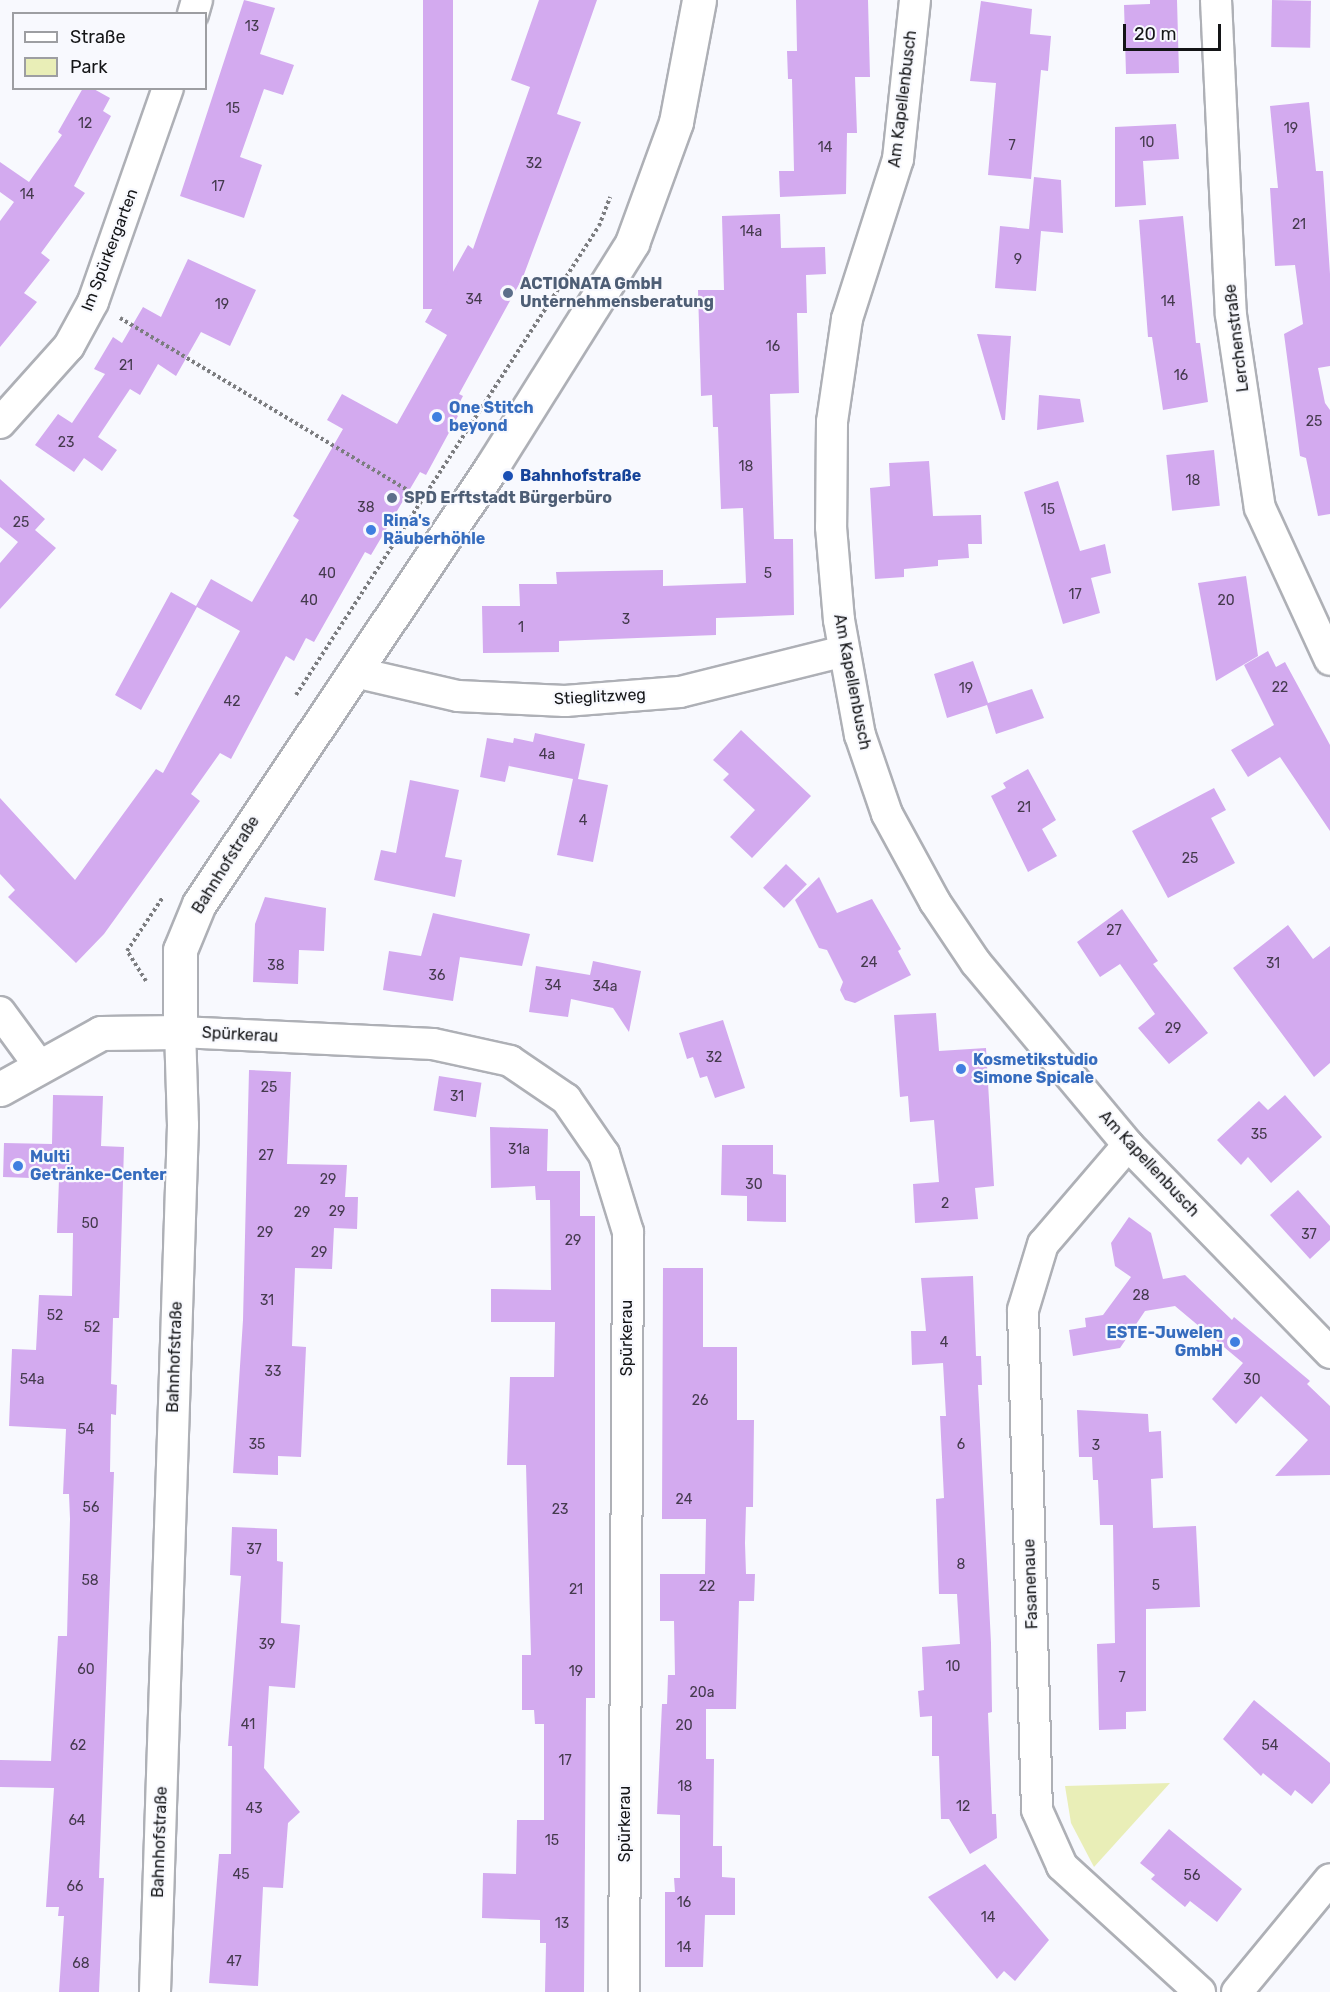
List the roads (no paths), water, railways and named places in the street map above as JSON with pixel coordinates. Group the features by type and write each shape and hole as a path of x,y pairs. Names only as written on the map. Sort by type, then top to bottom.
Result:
{"street":[{"name":"Bahnhofstraße","path":"155,1992 182,1137 180,950 199,904 491,468 632,243 676,122 699,0"},
{"name":"Am Kapellenbusch","path":"915,0 898,159 848,319 832,422 831,527 844,651 860,735 886,814 935,902 976,963 1128,1145 1330,1353"},
{"name":"Lerchenstraße","path":"1216,0 1231,315 1260,508 1330,660"},
{"name":"Im Spürkergarten","path":"0,423 69,346 93,302 167,90"},
{"name":"Stieglitzweg","path":"354,672 458,696 565,701 680,692 844,651"},
{"path":"0,1012 38,1064"},
{"path":"0,1089 38,1064 101,1033 180,1032"},
{"name":"Spürkerau","path":"180,1032 433,1044 510,1061 566,1099 604,1154 628,1232 624,1992"},
{"name":"Fasanenaue","path":"1128,1145 1042,1244 1023,1310 1037,1810 1062,1866 1200,1992"},
{"path":"1237,1992 1330,1879"}],"place":[{"name":"ACTIONATA GmbH Unternehmensberatung","path":"508,293"},
{"name":"One Stitch beyond","path":"437,417"},
{"name":"Bahnhofstraße","path":"508,476"},
{"name":"SPD Erftstadt Bürgerbüro","path":"392,498"},
{"name":"Rina's Räuberhöhle","path":"371,530"},
{"name":"Kosmetikstudio Simone Spicale","path":"961,1069"},
{"name":"Multi Getränke-Center","path":"18,1166"},
{"name":"ESTE-Juwelen GmbH","path":"1235,1342"}]}
